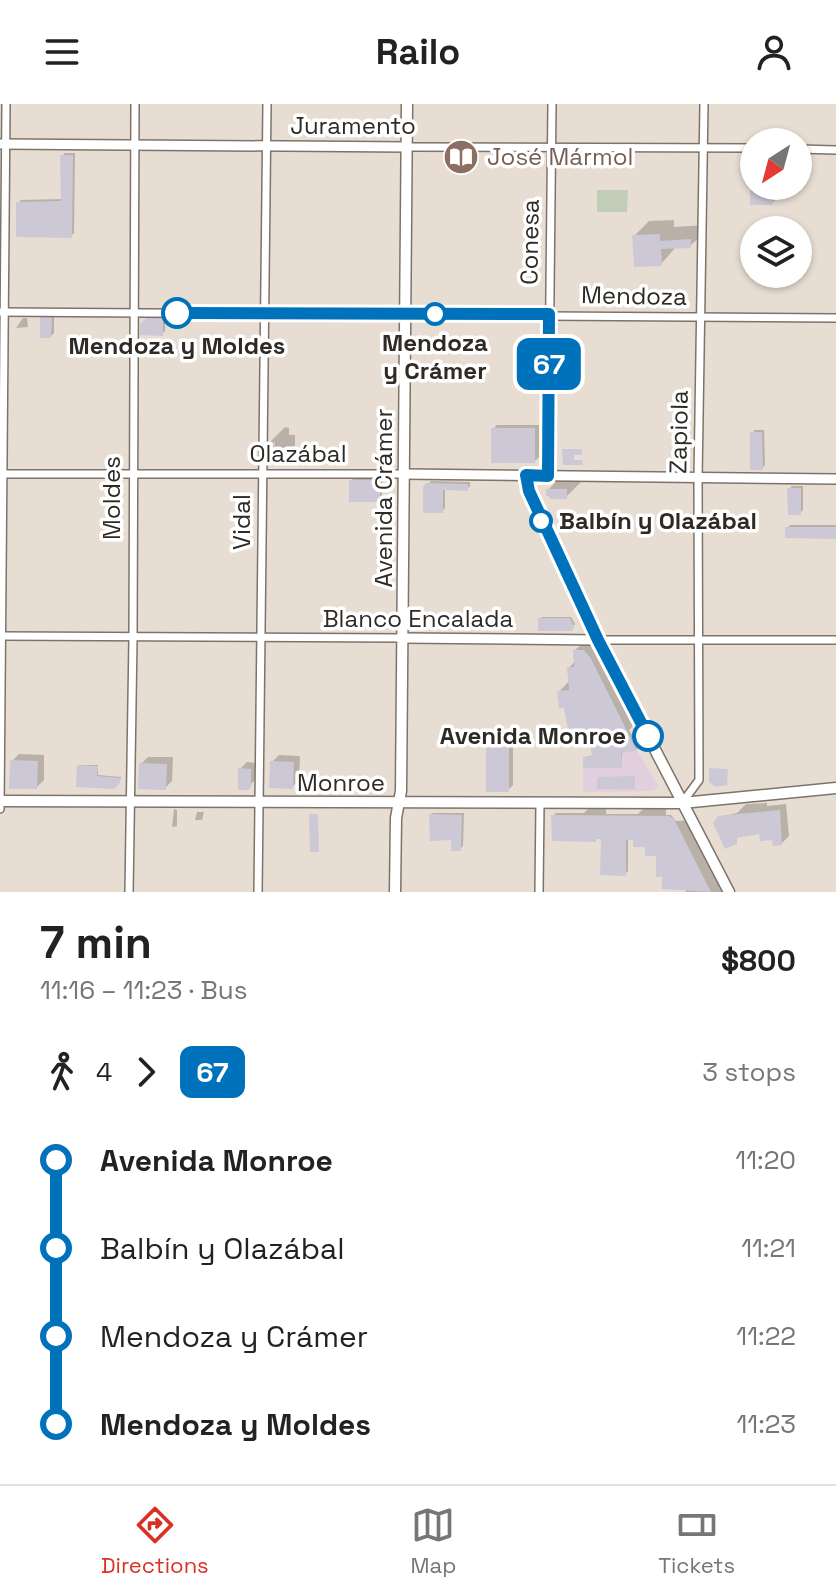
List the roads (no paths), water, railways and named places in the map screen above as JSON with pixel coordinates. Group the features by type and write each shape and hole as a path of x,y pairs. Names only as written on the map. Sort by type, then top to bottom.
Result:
{"main road":[{"name":"Avenida Crámer","path":"395,892 403,638 407,104"},
{"path":"526,475 537,513 598,640 729,892"},
{"path":"682,803 836,788"},
{"name":"Monroe","path":"0,801 682,803"}],"street":[{"path":"0,809 3,144 6,104"},
{"name":"Moldes","path":"129,892 135,104"},
{"name":"Vidal","path":"258,892 267,104"},
{"name":"Conesa","path":"548,476 552,104"},
{"name":"Zapiola","path":"682,803 699,780 698,479 704,104"},
{"name":"Juramento","path":"3,144 740,148"},
{"path":"812,149 836,150"},
{"name":"Mendoza","path":"2,312 836,318"},
{"name":"Olazábal","path":"1,474 262,473 836,479"},
{"name":"Blanco Encalada","path":"1,636 836,640"},
{"path":"539,892 540,803"}],"place":[{"name":"José Mármol","path":"461,157"},
{"name":"Mendoza y Moldes","path":"177,313"},
{"name":"Mendoza y Crámer","path":"435,314"},
{"name":"Balbín y Olazábal","path":"541,521"},
{"name":"Avenida Monroe","path":"648,736"}]}
